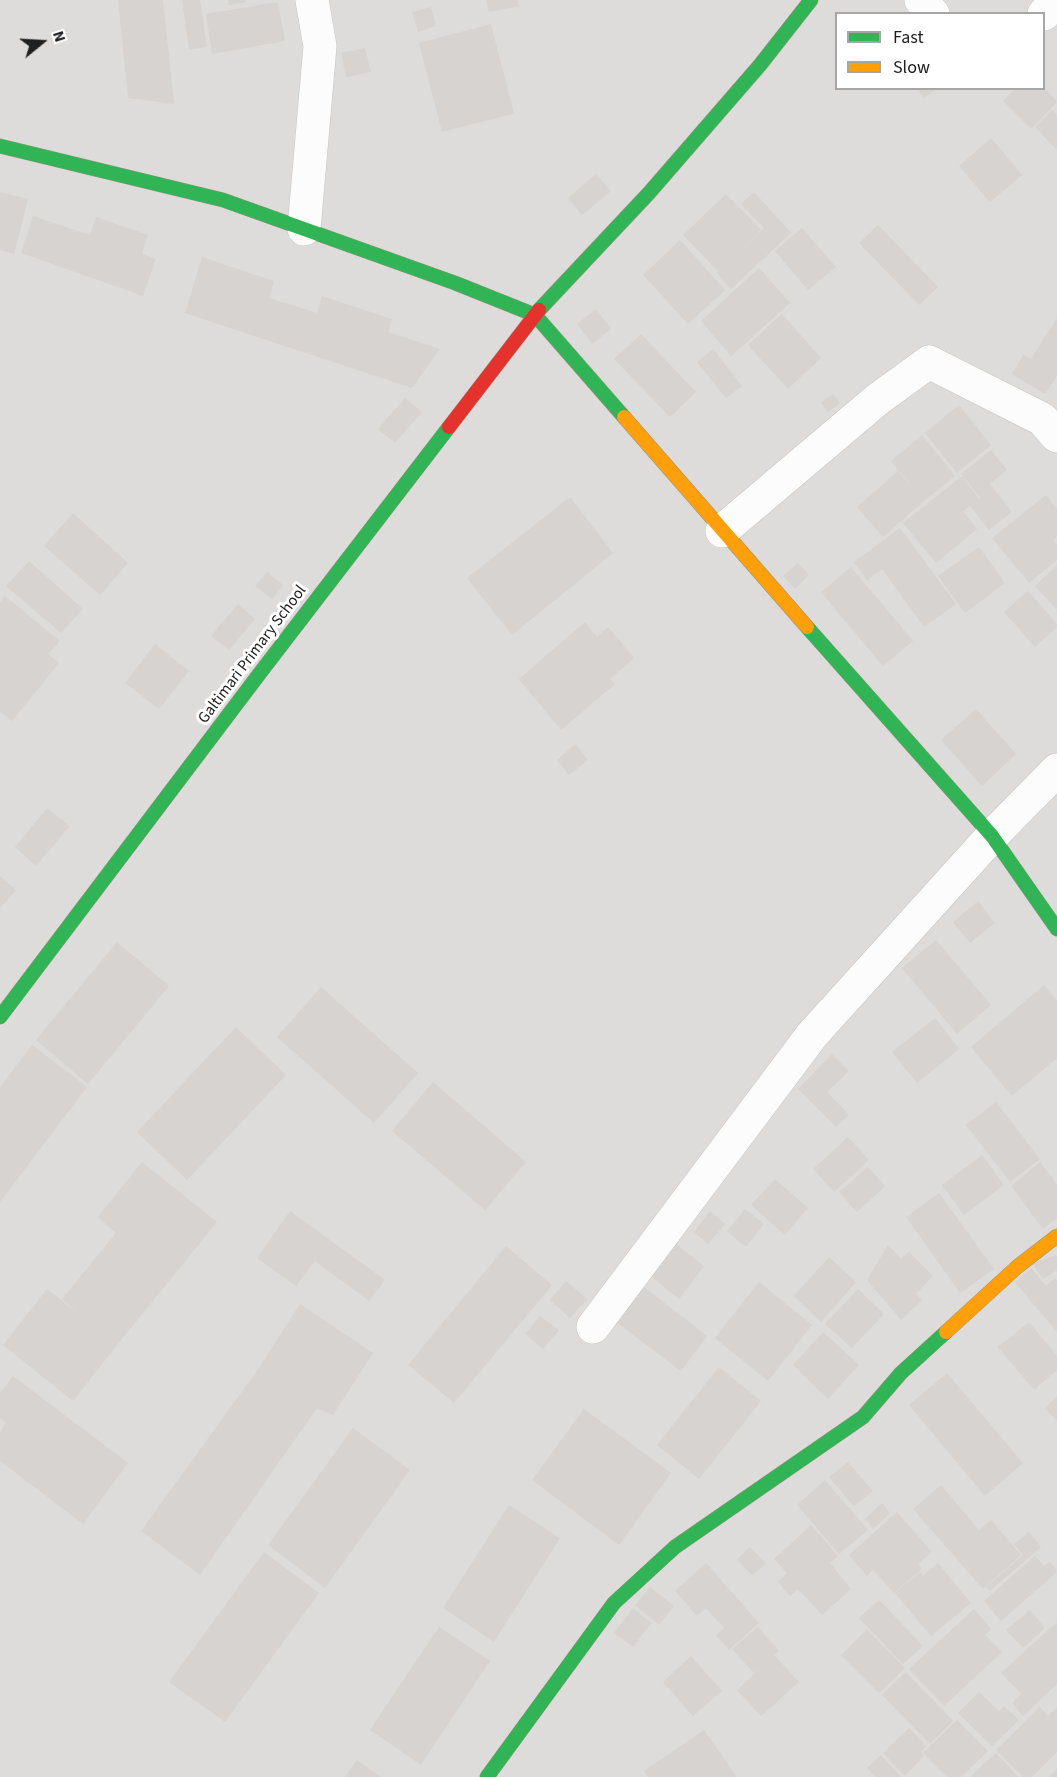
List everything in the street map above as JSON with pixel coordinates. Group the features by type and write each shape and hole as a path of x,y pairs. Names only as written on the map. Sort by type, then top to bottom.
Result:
{"street":[{"path":"304,229 320,46 312,0"},
{"name":"Galtimari Primary School","path":"0,1017 535,315 649,192 760,65 811,0"},
{"path":"921,0 931,12"},
{"path":"1045,13 1057,0"},
{"path":"0,146 223,200 455,283 535,315 722,531 992,836 1057,929"},
{"path":"722,531 878,399 929,362 1052,417"},
{"path":"593,1327 812,1035 992,836 1057,770"},
{"path":"487,1777 614,1603 675,1547 863,1417 901,1373 1017,1267 1057,1236"}],"shaded area":[{"path":"0,0 1057,0 1057,1777 0,1777"}],"building":[{"path":"118,0 163,0 174,104 128,98"},
{"path":"182,0 200,0 207,47 189,50"},
{"path":"228,0 246,0 246,2 229,5"},
{"path":"486,0 518,0 519,6 489,12"},
{"path":"278,2 285,41 212,54 206,14"},
{"path":"431,7 436,26 418,32 412,12"},
{"path":"491,24 514,114 442,132 419,43"},
{"path":"365,48 371,72 346,77 341,53"},
{"path":"1045,88 1057,102 1031,129 1003,101 1014,90 1045,90"},
{"path":"918,90 935,90 924,98"},
{"path":"1052,110 1057,115 1057,150 1035,127"},
{"path":"991,138 1022,175 990,202 959,166"},
{"path":"596,174 611,191 582,215 568,198"},
{"path":"0,192 28,199 14,254 0,250"},
{"path":"754,192 791,233 731,289 717,273 718,271 683,235 726,194 761,230 734,257 764,228 741,204"},
{"path":"33,216 90,235 96,217 148,235 142,254 156,259 143,296 21,253"},
{"path":"878,225 938,287 919,305 859,243"},
{"path":"802,228 836,267 808,290 775,251"},
{"path":"680,240 725,290 688,324 643,275"},
{"path":"202,257 274,281 269,298 317,313 322,296 392,319 388,332 440,349 412,388 185,313"},
{"path":"759,268 790,303 731,356 701,321"},
{"path":"596,309 611,329 592,344 577,324"},
{"path":"782,314 821,358 788,389 748,345"},
{"path":"1057,318 1057,376 1045,394 1012,374 1023,355 1031,359"},
{"path":"641,334 696,392 670,417 614,359"},
{"path":"713,349 742,386 726,398 697,362"},
{"path":"833,394 840,403 828,412 821,403"},
{"path":"405,398 422,412 395,443 378,429"},
{"path":"959,405 991,445 957,473 925,433"},
{"path":"922,435 955,476 883,537 857,507 898,471 916,491 891,461"},
{"path":"991,450 1007,470 990,484 1012,512 989,530 970,506 963,511 977,529 936,563 903,523 962,476 979,499 961,474"},
{"path":"1046,495 1057,509 1057,537 1053,540 1057,545 1057,560 1029,583 992,538"},
{"path":"570,497 613,553 512,635 467,578"},
{"path":"73,513 128,563 100,595 44,546"},
{"path":"900,528 956,604 924,627 882,569 867,580 854,562"},
{"path":"979,547 1005,583 965,613 938,576"},
{"path":"29,561 83,609 61,633 6,586"},
{"path":"798,563 809,575 795,589 783,576"},
{"path":"1057,565 1057,610 1035,586"},
{"path":"851,567 913,641 883,666 821,592"},
{"path":"267,572 283,585 272,599 255,586"},
{"path":"1028,591 1057,624 1057,627 1035,647 1004,612"},
{"path":"5,596 60,641 48,654 59,663 12,721 0,711 0,603"},
{"path":"238,604 255,619 229,650 211,636"},
{"path":"585,622 597,637 608,627 634,658 610,679 615,684 561,730 519,679"},
{"path":"155,644 189,671 159,709 125,683"},
{"path":"976,709 1016,754 982,786 941,740"},
{"path":"575,744 588,760 569,775 557,760"},
{"path":"47,808 70,826 36,866 15,847"},
{"path":"0,876 16,890 0,908"},
{"path":"978,901 995,923 970,943 953,922"},
{"path":"936,940 991,1005 957,1034 902,968"},
{"path":"117,942 169,986 88,1084 36,1040"},
{"path":"1044,985 1057,1001 1057,1058 1012,1096 971,1047"},
{"path":"321,987 418,1073 374,1123 277,1037"},
{"path":"935,1018 959,1049 917,1083 892,1052"},
{"path":"236,1027 286,1075 187,1180 137,1132"},
{"path":"32,1045 87,1087 0,1202 0,1087"},
{"path":"832,1054 849,1071 827,1092 849,1115 836,1127 798,1089"},
{"path":"433,1082 526,1162 485,1210 392,1131"},
{"path":"996,1102 1040,1159 1010,1182 966,1125"},
{"path":"848,1137 869,1160 834,1192 813,1169"},
{"path":"982,1155 1004,1185 964,1215 942,1185"},
{"path":"142,1162 217,1222 73,1401 3,1345 47,1289 79,1314 62,1299 116,1233 98,1217"},
{"path":"1040,1162 1057,1184 1057,1218 1043,1229 1011,1186"},
{"path":"868,1167 885,1186 857,1212 839,1192"},
{"path":"775,1179 808,1208 785,1235 751,1205"},
{"path":"939,1193 994,1269 960,1293 906,1217"},
{"path":"745,1209 764,1224 746,1247 727,1231"},
{"path":"290,1211 385,1280 369,1301 315,1261 296,1286 257,1258"},
{"path":"710,1211 725,1224 708,1244 694,1232"},
{"path":"676,1244 704,1266 679,1299 651,1276"},
{"path":"888,1245 901,1259 909,1252 933,1276 916,1294 922,1300 901,1320 867,1280"},
{"path":"506,1246 552,1285 454,1403 408,1365"},
{"path":"1057,1255 1057,1270 1043,1279 1032,1263"},
{"path":"829,1257 856,1282 821,1322 794,1296"},
{"path":"1031,1268 1046,1286 1055,1278 1057,1280 1057,1332 1015,1282"},
{"path":"566,1281 587,1299 570,1318 550,1300"},
{"path":"759,1282 812,1325 768,1381 715,1338"},
{"path":"639,1283 707,1336 681,1371 612,1319"},
{"path":"858,1289 884,1314 852,1348 825,1324"},
{"path":"300,1304 373,1353 333,1415 317,1408 200,1575 141,1531 259,1368"},
{"path":"540,1316 559,1330 543,1349 525,1334"},
{"path":"1029,1322 1057,1356 1057,1370 1034,1390 998,1347"},
{"path":"823,1332 859,1365 828,1399 793,1365"},
{"path":"719,1367 761,1401 699,1479 657,1445"},
{"path":"947,1373 1023,1463 985,1496 909,1405"},
{"path":"13,1376 128,1463 83,1524 0,1461 0,1432 6,1423 0,1418 0,1393"},
{"path":"1057,1396 1057,1421 1045,1408"},
{"path":"584,1409 671,1473 619,1545 532,1480"},
{"path":"353,1428 410,1470 325,1588 268,1545"},
{"path":"848,1462 873,1491 854,1506 829,1477"},
{"path":"825,1480 868,1530 839,1554 797,1505"},
{"path":"941,1485 979,1530 991,1520 1021,1555 983,1589 913,1509"},
{"path":"882,1503 890,1513 873,1529 865,1519"},
{"path":"509,1505 560,1538 494,1642 443,1608"},
{"path":"897,1512 932,1552 918,1564 922,1569 894,1593 873,1570 867,1576 849,1555"},
{"path":"811,1525 838,1556 830,1563 851,1589 822,1615 798,1589 790,1596 778,1582 787,1573 774,1559"},
{"path":"1029,1532 1041,1547 990,1591 986,1587 1023,1555 1014,1544"},
{"path":"750,1547 766,1564 752,1575 737,1559"},
{"path":"264,1552 319,1593 225,1722 169,1682"},
{"path":"1035,1556 1044,1566 1050,1562 1057,1572 1001,1621 984,1601"},
{"path":"706,1563 759,1623 729,1650 716,1635 724,1628 706,1608 697,1616 675,1591"},
{"path":"938,1563 971,1603 931,1636 895,1593 920,1572 923,1576"},
{"path":"650,1587 674,1606 659,1625 635,1605"},
{"path":"879,1600 923,1646 903,1664 859,1618"},
{"path":"633,1608 651,1623 633,1647 614,1633"},
{"path":"974,1609 991,1629 985,1635 1002,1652 944,1706 909,1669"},
{"path":"1030,1610 1045,1628 1023,1648 1006,1630"},
{"path":"1057,1622 1057,1684 1023,1716 1012,1703 1021,1694 1001,1673"},
{"path":"439,1627 490,1661 421,1765 370,1730"},
{"path":"758,1627 779,1651 774,1655 799,1682 761,1716 737,1690 763,1666 754,1673 732,1649"},
{"path":"867,1629 905,1668 879,1693 841,1655"},
{"path":"691,1656 722,1691 693,1716 663,1682"},
{"path":"906,1672 953,1721 930,1744 882,1695"},
{"path":"979,1692 999,1711 1004,1706 1019,1720 992,1746 958,1713"},
{"path":"1040,1707 1048,1716 1057,1707 1057,1752 1032,1777 1023,1777 996,1750"},
{"path":"957,1720 988,1751 961,1777 947,1777 923,1753"},
{"path":"909,1728 926,1746 921,1752 924,1756 905,1776 883,1753"},
{"path":"704,1730 737,1777 648,1777 644,1771"},
{"path":"996,1753 1018,1777 970,1777"},
{"path":"881,1755 901,1777 875,1777 867,1768"},
{"path":"357,1760 381,1777 345,1777"},
{"path":"1057,1769 1057,1777 1049,1777"}],"traffic: fast":[{"path":"539,310 649,193 760,65 811,0"},
{"path":"0,146 223,200 455,283 535,315 624,417"},
{"path":"0,1017 449,427"},
{"path":"807,627 992,836 1057,929"},
{"path":"487,1777 614,1603 675,1547 863,1417 901,1373 946,1332"}],"traffic: slow":[{"path":"624,417 807,627"},
{"path":"946,1332 1017,1267 1057,1236"}],"traffic: jam":[{"path":"449,427 539,310"}]}
